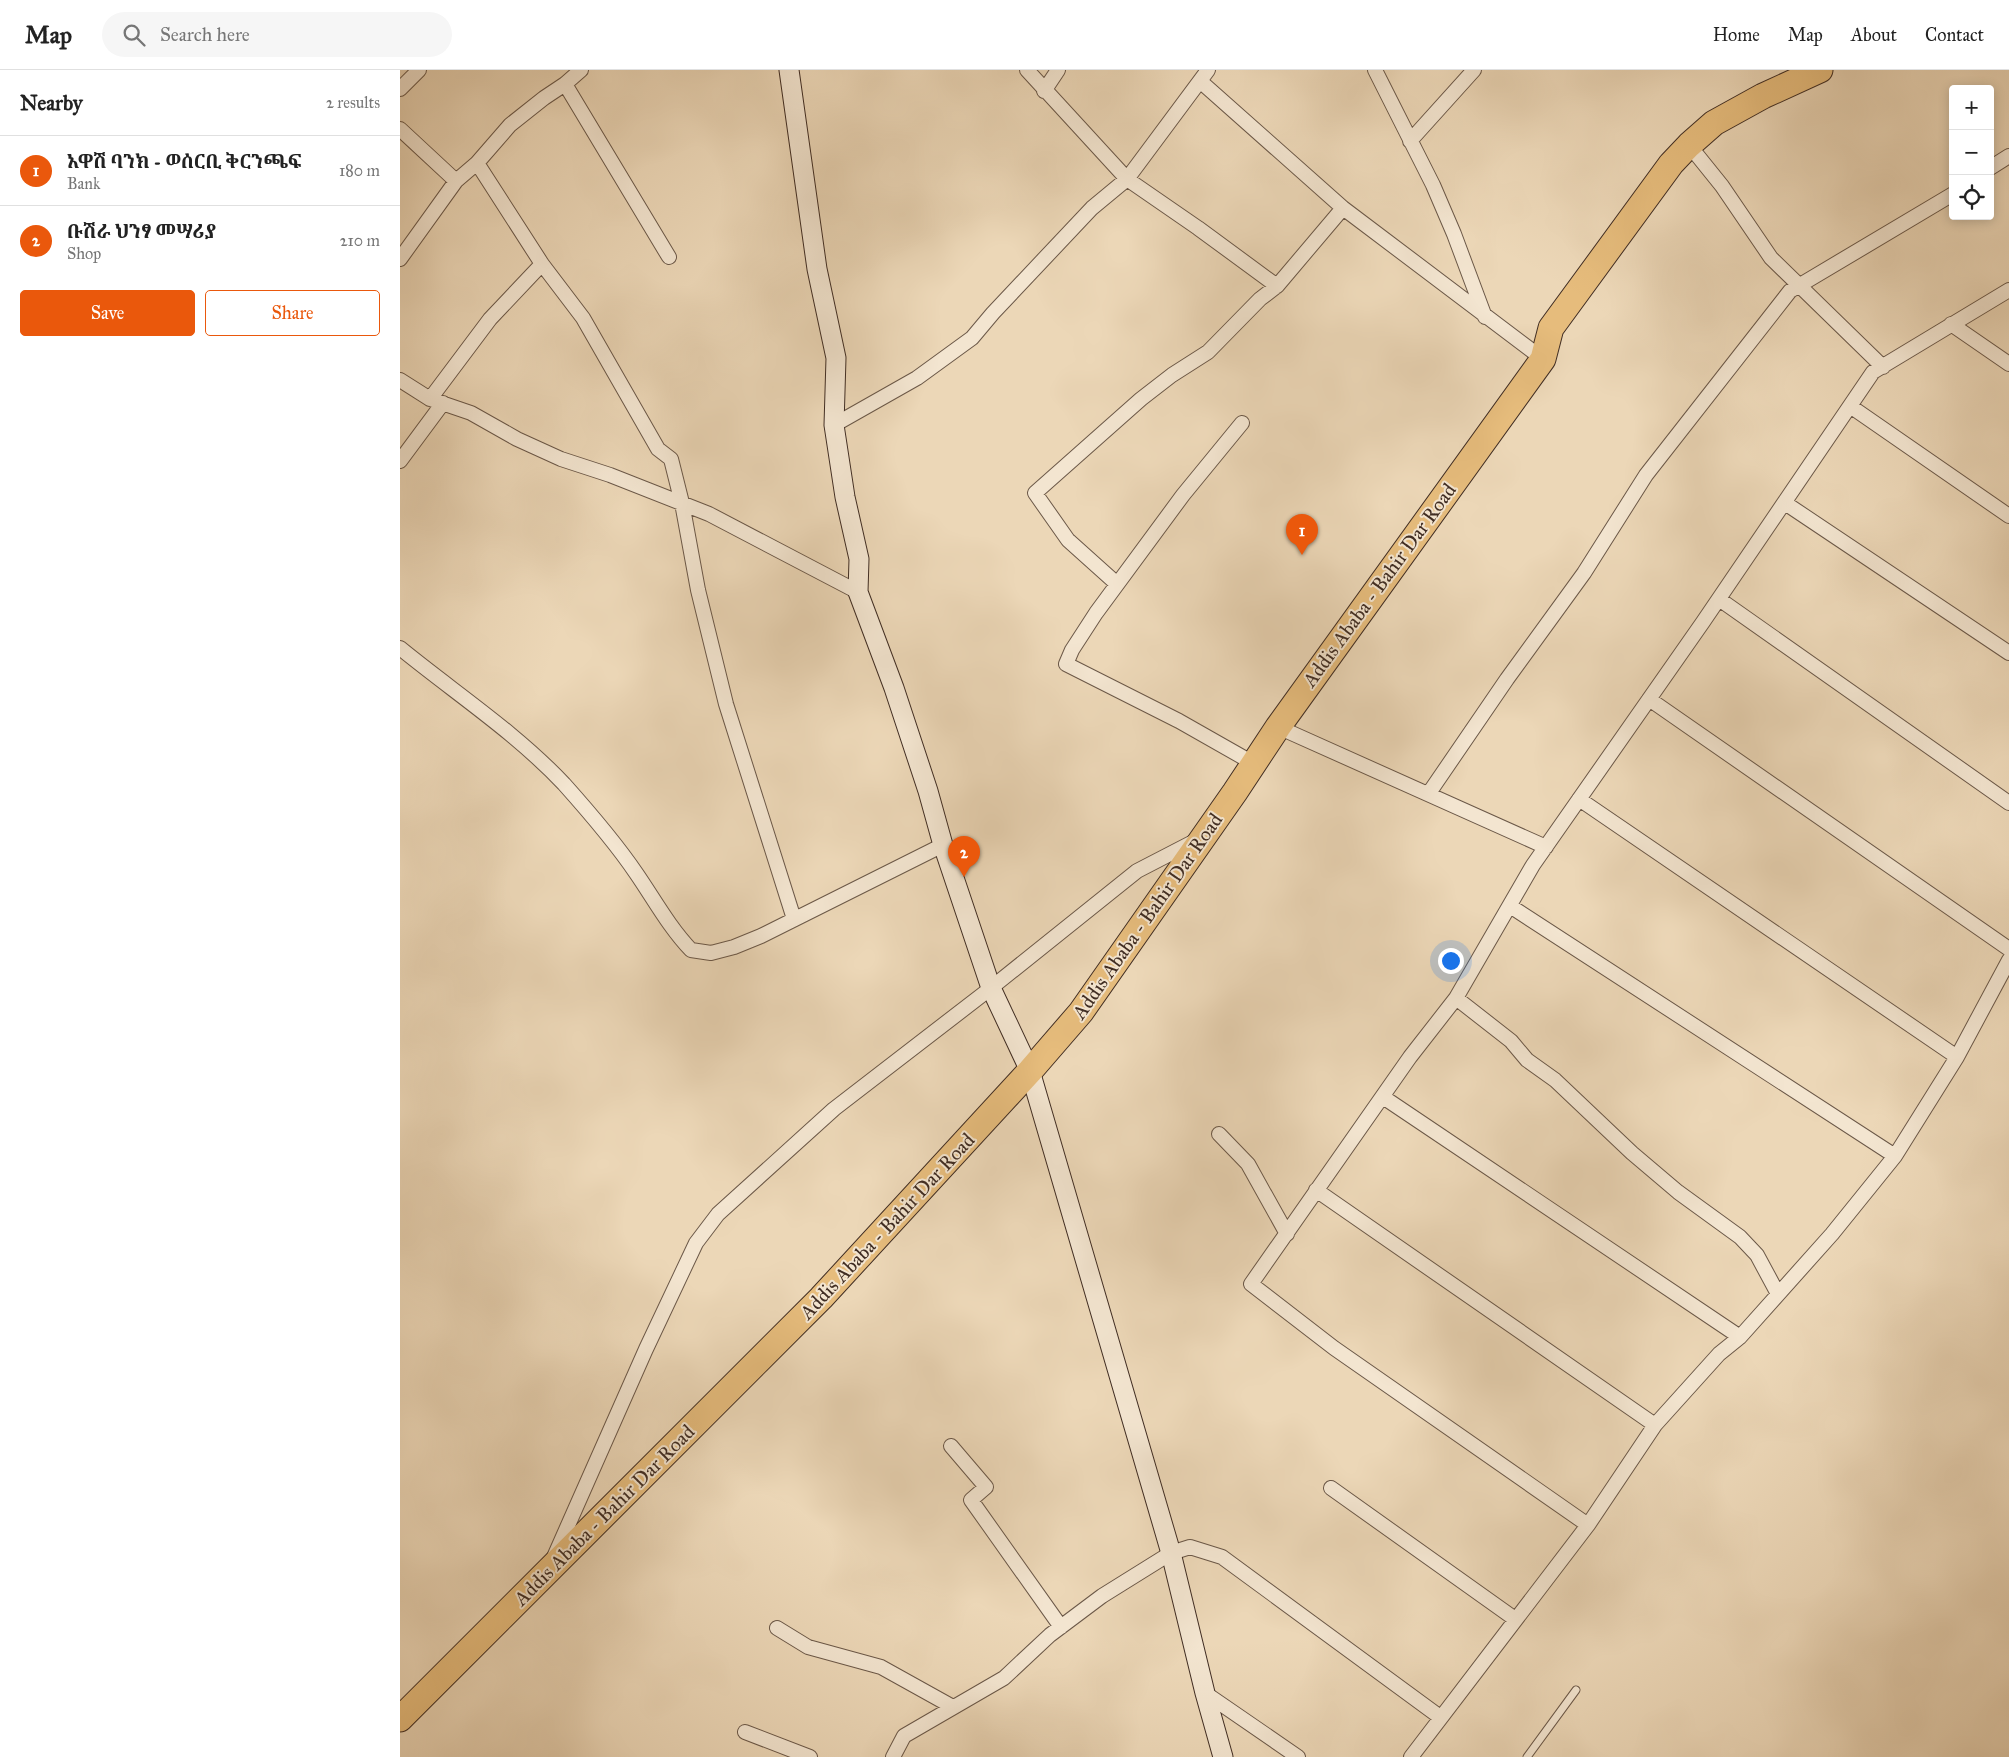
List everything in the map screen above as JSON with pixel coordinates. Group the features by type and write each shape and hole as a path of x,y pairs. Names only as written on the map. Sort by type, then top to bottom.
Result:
{"highway":[{"name":"Addis Ababa - Bahir Dar Road","path":"400,1718 821,1298 1030,1071 1081,1012 1278,727 1542,359 1551,328 1671,164 1714,123 1763,96 1820,70"}],"street":[{"path":"400,89 419,70"},
{"path":"400,259 456,181 478,163 510,124 565,84 580,70"},
{"path":"789,70 818,269 836,358 834,425 845,497 859,559 858,592 894,688 928,791 943,845 991,988 1030,1071 1171,1553 1205,1693 1223,1757"},
{"path":"1027,70 1044,91 1127,179 1277,286"},
{"path":"1044,91 1058,70"},
{"path":"1376,70 1433,185 1454,234 1485,317"},
{"path":"1410,141 1474,70"},
{"path":"834,425 917,378 972,338 993,313 1092,208 1127,179 1204,75 1343,208 1542,359"},
{"path":"565,84 669,257"},
{"path":"400,129 456,181"},
{"path":"1689,145 1722,186 1771,258 1883,367"},
{"path":"1994,165 2009,156"},
{"path":"478,163 542,264 583,318 658,449 671,459 682,503 698,590 726,704 794,919"},
{"path":"1429,793 1507,679 1584,573 1646,475 1790,291 1949,196"},
{"path":"1117,584 1068,540 1035,493 1141,399 1172,375 1208,352 1260,298 1277,286 1343,208"},
{"path":"400,461 436,401 490,320 542,264"},
{"path":"1588,1525 1334,1348 1251,1284 1410,1057 1456,998 1533,865 1719,599 1873,372 2009,290"},
{"path":"1951,324 2009,364"},
{"path":"400,380 436,401 471,413 517,439 561,458 709,514 858,592"},
{"path":"1850,406 2009,516"},
{"path":"1242,423 1182,495 1117,584 1072,650 1066,664 1179,721 1253,763"},
{"path":"1785,503 2009,653"},
{"path":"1719,599 2009,803"},
{"path":"400,648 487,715 563,783 635,872 676,934 691,950 711,953 734,947 761,936 943,845"},
{"path":"1649,699 2009,949"},
{"path":"1278,727 1546,847"},
{"path":"1579,799 1957,1057"},
{"path":"547,1572 696,1243 718,1214 834,1109 991,988 1137,871 1202,838"},
{"path":"1510,906 1895,1156"},
{"path":"1411,1757 1588,1525 1655,1425 1718,1354 1740,1337 1832,1234 1895,1156 1957,1057 2009,960"},
{"path":"1456,998 1511,1041 1527,1060 1555,1080 1590,1112 1610,1134 1678,1192 1740,1237 1757,1255 1778,1294"},
{"path":"1383,1097 1740,1337"},
{"path":"1219,1134 1248,1164 1287,1234"},
{"path":"1316,1190 1655,1425"},
{"path":"950,1446 986,1488 971,1500 1061,1627"},
{"path":"1331,1488 1515,1619"},
{"path":"893,1757 904,1736 1004,1678 1061,1627 1102,1596 1171,1553 1190,1547 1222,1557 1440,1717"},
{"path":"777,1628 808,1646 881,1667 953,1707"},
{"path":"1205,1693 1298,1757"},
{"path":"745,1732 810,1757"}],"lane":[{"path":"1527,1757 1576,1690"}],"place":[{"name":"አዋሽ ባንክ - ወሰርቢ ቅርንጫፍ","path":"1302,555"},
{"name":"ቡሽራ ህንፃ መሣሪያ","path":"964,877"}]}
